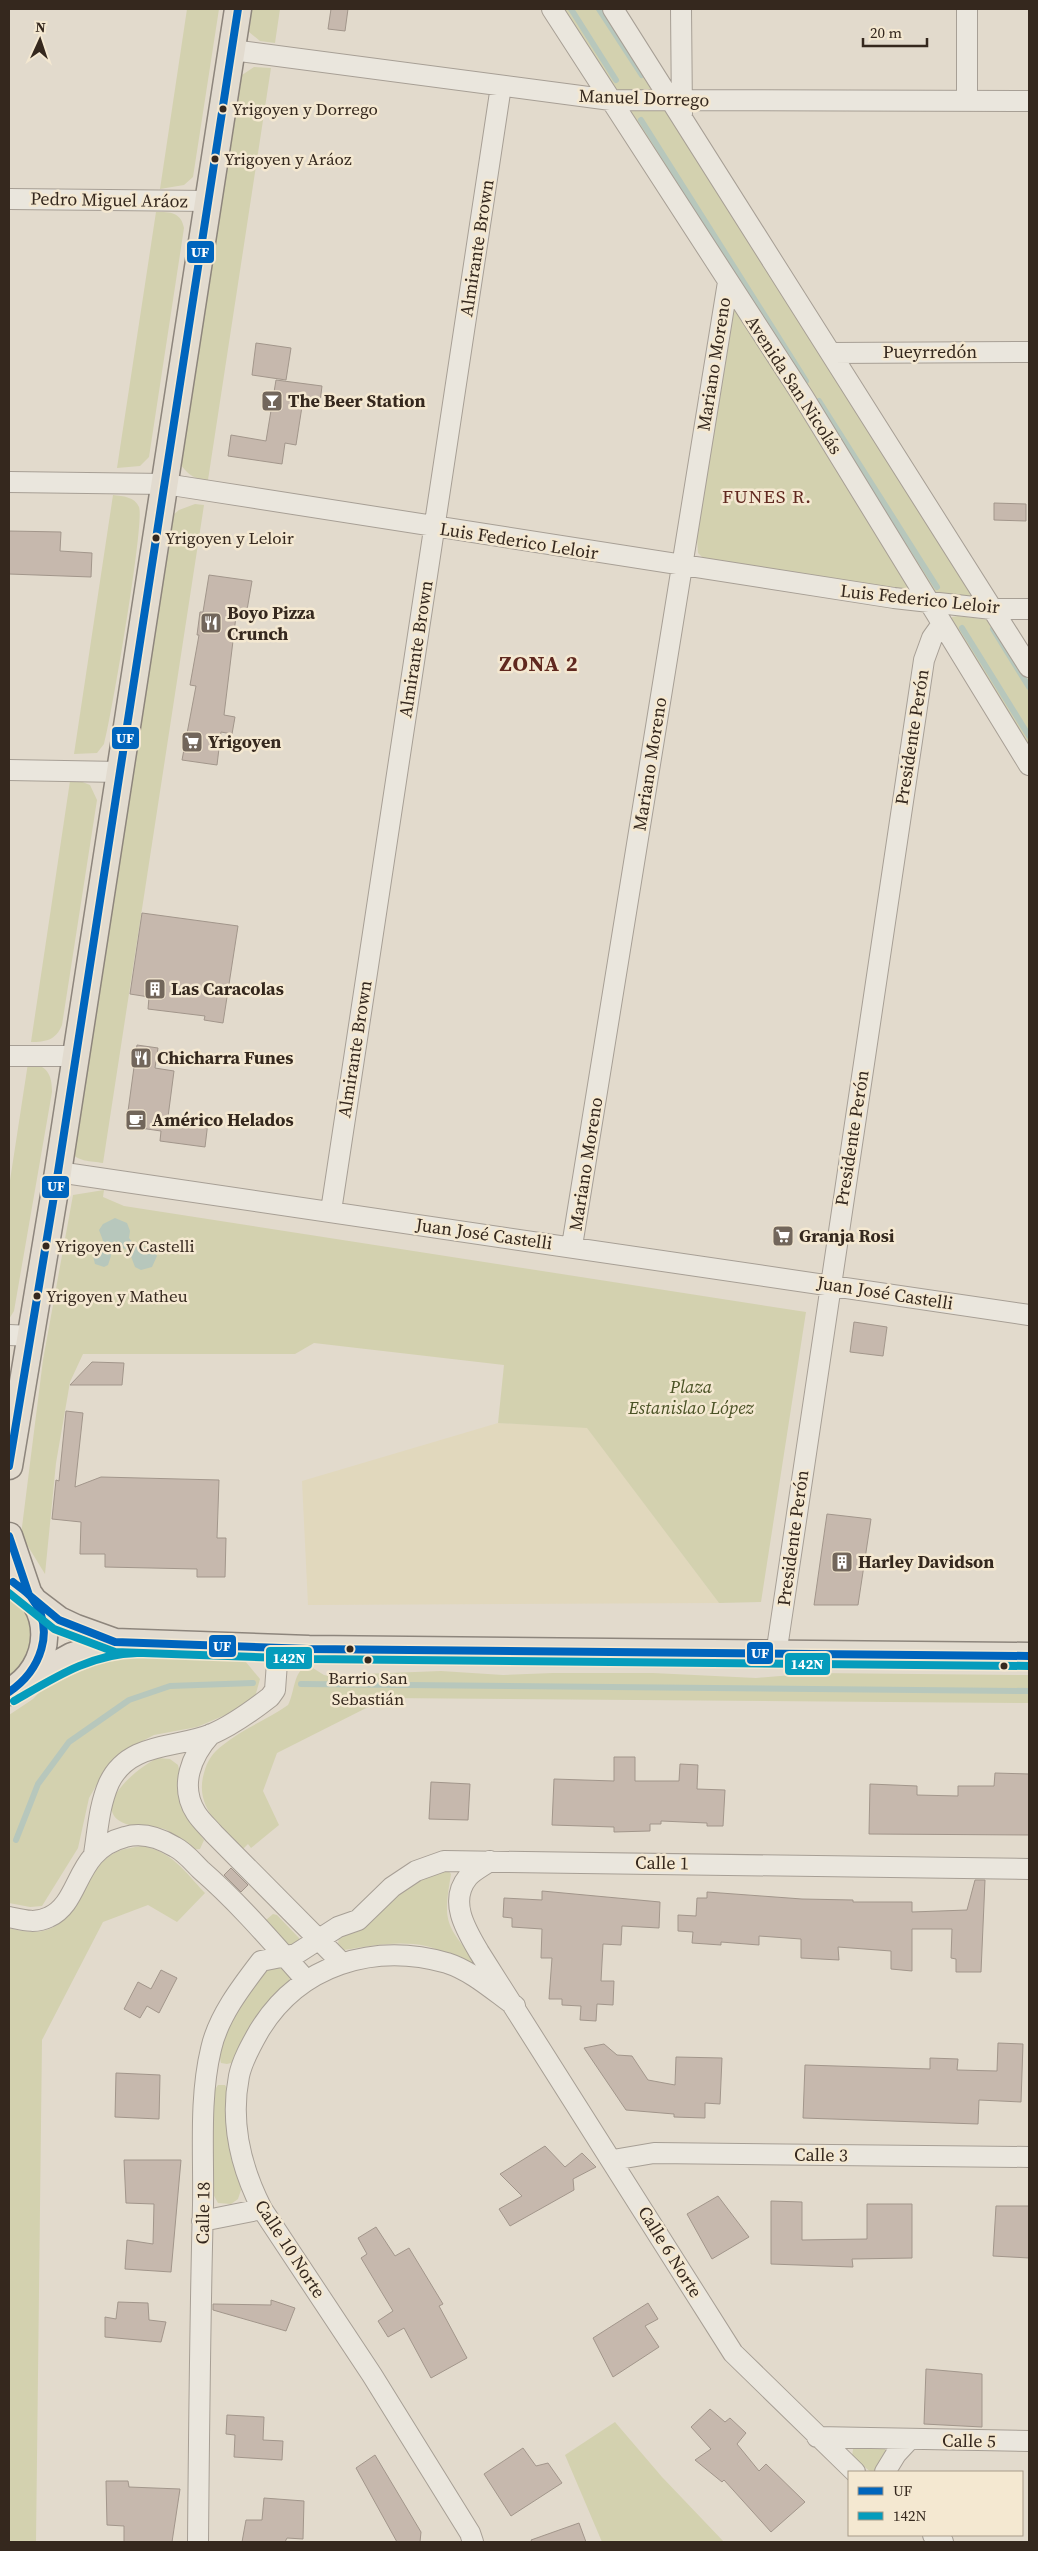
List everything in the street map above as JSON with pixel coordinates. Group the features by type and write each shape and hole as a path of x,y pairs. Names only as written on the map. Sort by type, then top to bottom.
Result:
{"main road":[{"path":"9,1466 20,1336 58,1172 238,9"},
{"path":"9,1536 24,1592 43,1620 45,1642 39,1663 16,1689"},
{"path":"24,1592 60,1620 115,1642 278,1648 776,1655 1029,1656"},
{"path":"16,1689 72,1656 115,1642"}],"street":[{"name":"Avenida San Nicolás","path":"552,9 804,398 1029,765"},
{"path":"613,9 678,105 831,353 1029,667"},
{"path":"678,105 681,9"},
{"path":"967,9 967,101"},
{"name":"Manuel Dorrego","path":"232,50 611,100 678,105 1029,101"},
{"name":"Almirante Brown","path":"331,1211 501,86"},
{"name":"Pedro Miguel Aráoz","path":"9,199 208,201"},
{"name":"Mariano Moreno","path":"572,1246 728,282"},
{"name":"Pueyrredón","path":"831,353 1029,352"},
{"name":"Luis Federico Leloir","path":"9,482 165,484 682,567 928,602 992,609 1029,609"},
{"name":"Presidente Perón","path":"776,1655 924,660 932,638 942,624"},
{"path":"9,770 120,772"},
{"path":"9,1056 76,1056"},
{"name":"Juan José Castelli","path":"58,1172 572,1246 1029,1315"},
{"path":"94,1854 101,1803 110,1781 124,1764 141,1752 211,1734 270,1698 275,1690 278,1648"},
{"path":"211,1734 192,1759 188,1774 189,1793 196,1812 221,1841 341,1962"},
{"path":"157,1747 174,1752 183,1761 188,1774"},
{"path":"101,1803 105,1818 115,1830 130,1836"},
{"path":"9,1917 34,1922 50,1917 61,1908 94,1854 104,1845 130,1836 150,1836 177,1848 226,1892 306,1980"},
{"path":"192,1862 203,1863 213,1860 220,1852 221,1841"},
{"name":"Calle 1","path":"319,1938 338,1927 358,1920 392,1887 416,1871 444,1861 1029,1869"},
{"name":"Calle 6 Norte","path":"490,1861 469,1876 460,1889 463,1925 733,2353 854,2471"},
{"name":"Calle 18","path":"198,2542 202,2221 207,2073 211,2048 235,1996 261,1961 296,1954 319,1938"},
{"name":"Calle 6 Norte","path":"341,1962 392,1956 449,1964 478,1979 515,2006"},
{"name":"Calle 10 Norte","path":"341,1962 306,1980 283,1998 266,2020 245,2057 239,2076 236,2109 241,2160 249,2184 262,2209 372,2375 470,2533 473,2542"},
{"path":"207,2073 239,2076"},
{"name":"Calle 3","path":"613,2160 654,2153 1029,2157"},
{"path":"202,2221 262,2209"},
{"name":"Calle 5","path":"817,2437 1029,2441"},
{"path":"886,2471 896,2454 909,2440"}],"shaded area":[{"path":"115,1218 127,1223 130,1231 129,1238 134,1245 150,1248 155,1252 157,1256 152,1267 141,1270 135,1267 129,1251 121,1247 110,1249 111,1256 108,1265 104,1267 95,1264 93,1256 95,1251 105,1246 99,1230 103,1224"},
{"path":"498,1423 587,1427 719,1603 308,1605 302,1481"}],"green space":[{"path":"187,9 219,9 193,177 184,185 160,189"},
{"path":"252,9 280,9 275,43 260,41 249,32"},
{"path":"561,9 608,9 653,88 649,91 633,93 613,88"},
{"path":"254,67 271,68 208,480 203,480 187,472 181,465 242,75"},
{"path":"664,107 973,595 966,599 930,593 631,113 633,109"},
{"path":"156,212 170,213 178,216 184,228 149,457 140,466 117,468"},
{"path":"735,306 911,591 706,561 698,553 697,538"},
{"path":"113,495 135,501 139,507 140,520 120,662 104,744 97,753 74,754"},
{"path":"195,504 204,505 103,1163 89,1161 76,1157 70,1151 173,515 179,510"},
{"path":"952,617 990,620 1029,681 1029,752 950,621"},
{"path":"70,781 80,781 90,785 97,800 62,1025 54,1037 31,1042"},
{"path":"28,1063 44,1068 51,1080 52,1092 14,1311 9,1319 9,1187"},
{"name":"Plaza Estanislao López","path":"104,1190 103,1197 124,1206 806,1312 761,1602 719,1603 587,1428 498,1423 504,1365 314,1343 295,1354 83,1354 70,1382 56,1463 45,1574 21,1535 43,1360 73,1195"},
{"path":"9,1591 14,1594 24,1608 29,1618 33,1637 29,1653 9,1676"},
{"path":"109,1652 241,1656 260,1679 255,1697 230,1713 197,1727 154,1735 125,1750 103,1774 89,1798 78,1848 42,1906 30,1907 9,1903 9,1715 33,1699 63,1668"},
{"path":"308,1665 324,1675 344,1679 363,1674 441,1671 503,1675 653,1673 756,1678 817,1673 1029,1675 1029,1703 386,1698 277,1753 263,1791 279,1825 251,1848 248,1844 243,1849 218,1824 206,1806 202,1785 205,1769 216,1751 230,1739 288,1705 297,1677 303,1668"},
{"path":"158,1758 170,1759 178,1765 192,1824 204,1840 200,1849 191,1848 164,1829 130,1825 115,1817 112,1808 114,1798 120,1788 140,1769"},
{"path":"141,1846 161,1852 169,1857 205,1893 177,1922 148,1905 103,1922 42,2040 36,2542 9,2542 9,1928 32,1932 49,1929 62,1921 71,1910 97,1867 114,1853"},
{"path":"446,1868 451,1874 447,1900 448,1919 456,1937 474,1958 473,1963 431,1947 416,1944 384,1944 344,1950 338,1944 339,1936 403,1887"},
{"path":"273,1914 277,1915 299,1938 299,1943 291,1948 266,1924 266,1920"},
{"path":"271,1966 283,1966 291,1975 288,1984 255,2019 235,2062 221,2063 220,2053 229,2027 246,1999"},
{"path":"218,2085 225,2085 229,2092 230,2149 241,2190 238,2199 231,2204 218,2203 212,2192 214,2091"},
{"path":"615,2422 662,2477 724,2542 602,2542 565,2455"},
{"path":"857,2447 885,2449 887,2453 875,2471 870,2471 852,2457 853,2449"}],"building":[{"path":"331,9 348,9 345,31 328,29"},
{"path":"256,343 291,348 286,380 252,375"},
{"path":"276,380 322,386 320,402 303,400 296,445 285,443 282,464 228,456 231,435 266,441"},
{"path":"994,503 1026,504 1026,521 994,520"},
{"path":"9,531 61,532 60,551 92,553 91,577 9,574"},
{"path":"209,575 252,581 247,610 237,608 224,715 235,717 232,734 221,732 217,765 182,760 196,686 190,685 199,635 197,635 200,612 203,612"},
{"path":"142,913 238,926 223,1023 204,1020 205,1016 148,1009 149,997 130,994"},
{"path":"137,1045 158,1048 155,1068 174,1071 168,1117 208,1122 205,1147 160,1141 161,1131 126,1126"},
{"path":"854,1322 887,1327 883,1356 850,1352"},
{"path":"92,1362 124,1363 122,1385 70,1385"},
{"path":"66,1411 83,1413 75,1487 101,1477 219,1480 217,1538 226,1538 225,1577 197,1577 197,1569 105,1567 105,1554 80,1554 81,1522 52,1519 56,1480 59,1481"},
{"name":"Harley Davidson","path":"827,1514 871,1519 858,1605 814,1605"},
{"path":"614,1757 635,1757 635,1781 679,1781 680,1764 698,1765 697,1789 725,1790 723,1826 707,1826 707,1823 661,1821 661,1824 650,1824 650,1831 614,1832 614,1827 552,1825 554,1779 614,1781"},
{"path":"995,1773 1029,1774 1029,1835 869,1834 870,1784 917,1786 917,1795 958,1796 958,1786 994,1786"},
{"path":"431,1782 470,1784 468,1820 429,1819"},
{"path":"231,1868 248,1885 241,1892 224,1875"},
{"path":"975,1880 985,1880 981,1972 956,1972 956,1959 951,1958 952,1929 912,1929 912,1971 891,1969 891,1951 838,1947 839,1960 801,1958 801,1939 759,1936 759,1945 721,1942 721,1945 692,1943 693,1932 678,1931 678,1915 696,1916 697,1898 707,1898 707,1892 802,1899 853,1900 853,1902 912,1902 912,1912 967,1910"},
{"path":"542,1891 660,1902 659,1928 622,1926 621,1945 603,1944 601,1981 614,1981 613,2005 597,2004 596,2021 580,2020 581,2006 562,2005 562,1999 549,1999 552,1958 541,1958 542,1929 512,1927 512,1918 503,1917 504,1898 542,1900"},
{"path":"161,1970 177,1978 159,2013 147,2006 140,2018 124,2009 138,1982 151,1989"},
{"path":"998,2043 1023,2044 1021,2102 979,2100 978,2124 803,2118 805,2065 930,2069 930,2058 958,2059 957,2070 997,2071"},
{"path":"604,2044 617,2055 632,2056 648,2080 675,2085 676,2057 722,2058 720,2104 705,2103 705,2118 674,2117 674,2114 626,2110 584,2048"},
{"path":"116,2073 160,2075 159,2119 115,2117"},
{"path":"545,2146 565,2167 582,2153 596,2167 573,2179 574,2190 510,2226 499,2209 522,2196 500,2174"},
{"path":"124,2160 181,2160 171,2272 125,2269 127,2240 153,2244 154,2204 126,2203"},
{"path":"718,2196 749,2237 712,2259 687,2214"},
{"path":"771,2201 802,2202 802,2240 867,2239 867,2204 912,2204 912,2258 852,2259 853,2267 771,2264"},
{"path":"996,2206 1029,2206 1029,2258 993,2256"},
{"path":"376,2227 395,2256 409,2248 443,2304 439,2306 467,2358 431,2378 404,2328 388,2337 378,2321 393,2311 361,2258 367,2254 358,2238"},
{"path":"271,2300 295,2308 286,2331 213,2310 213,2304 271,2305"},
{"path":"118,2302 148,2303 149,2320 166,2322 161,2342 105,2337 105,2317 116,2319"},
{"path":"648,2303 658,2319 645,2326 659,2347 613,2377 593,2338"},
{"path":"926,2369 982,2374 982,2427 924,2424"},
{"path":"710,2409 725,2422 730,2418 746,2433 737,2444 759,2471 766,2464 805,2502 771,2532 724,2480 722,2482 695,2460 711,2449 691,2427"},
{"path":"227,2415 264,2417 263,2440 283,2441 282,2460 234,2457 235,2435 226,2434"},
{"path":"523,2448 536,2466 548,2463 562,2483 511,2516 484,2474"},
{"path":"375,2455 421,2532 420,2542 397,2542 356,2468"},
{"path":"106,2481 128,2481 129,2487 180,2489 172,2542 124,2542 124,2526 107,2525"},
{"path":"264,2498 304,2501 303,2539 287,2538 285,2542 242,2542 246,2520 262,2520"},
{"path":"579,2523 586,2542 532,2542 531,2540"}],"waterway":[{"path":"571,9 616,80"},
{"path":"599,9 642,75"},
{"path":"641,120 806,381"},
{"path":"819,401 937,587"},
{"path":"962,628 1029,736"},
{"path":"993,629 1029,687"},
{"path":"16,1840 38,1784 69,1742 129,1700 170,1686 253,1683"},
{"path":"301,1684 1029,1691"}],"transit line":[{"name":"UF","path":"9,1466 58,1172 238,9"},
{"name":"UF","path":"9,1536 29,1595 59,1620 115,1642 309,1649 1029,1656"},
{"name":"UF","path":"9,1692 29,1673 41,1649 44,1636 39,1610 31,1597 13,1582"},
{"name":"142N","path":"9,1593 54,1629 115,1652 309,1659 1029,1666"},
{"name":"142N","path":"14,1701 58,1676 88,1663 120,1654 137,1653"}],"place":[{"name":"Yrigoyen y Dorrego","path":"223,109"},
{"name":"Yrigoyen y Aráoz","path":"215,159"},
{"name":"The Beer Station","path":"272,401"},
{"name":"Yrigoyen y Leloir","path":"156,538"},
{"name":"Boyo Pizza Crunch","path":"211,623"},
{"name":"Yrigoyen","path":"192,742"},
{"name":"Las Caracolas","path":"155,989"},
{"name":"Chicharra Funes","path":"141,1058"},
{"name":"Américo Helados","path":"136,1120"},
{"name":"Granja Rosi","path":"783,1236"},
{"name":"Yrigoyen y Castelli","path":"46,1246"},
{"name":"Yrigoyen y Matheu","path":"37,1296"},
{"name":"Harley Davidson","path":"842,1562"},
{"name":"Barrio San Sebastián","path":"368,1660"}],"district":[{"name":"FUNES R.","path":"767,496"},
{"name":"ZONA 2","path":"539,663"}]}
